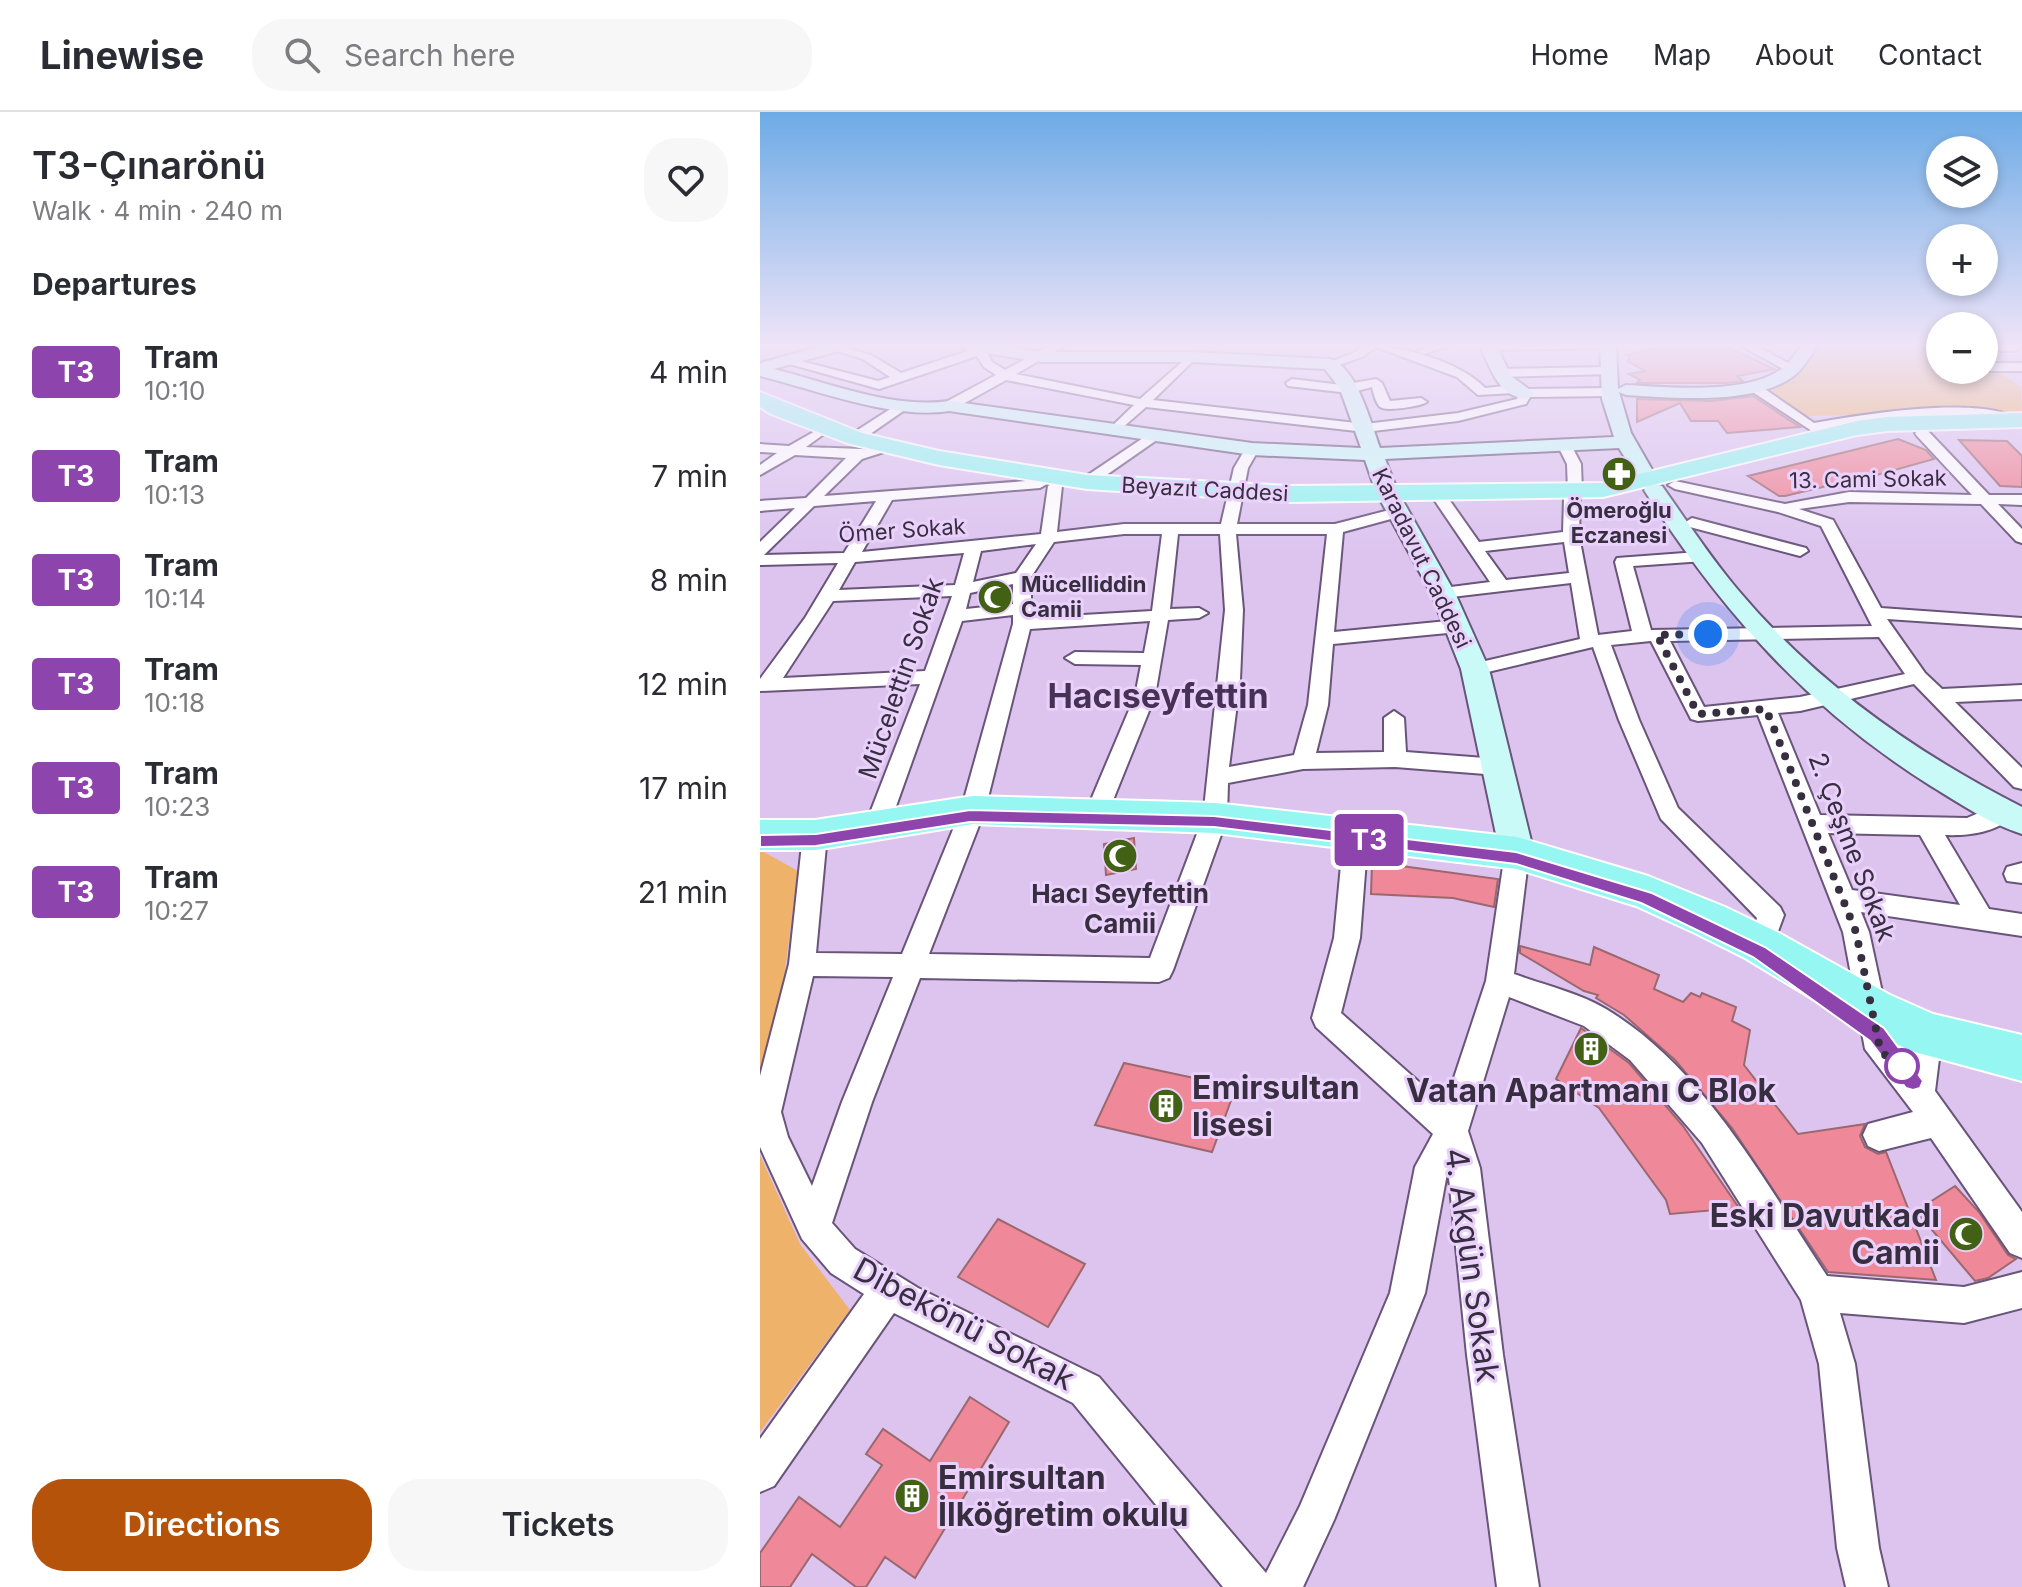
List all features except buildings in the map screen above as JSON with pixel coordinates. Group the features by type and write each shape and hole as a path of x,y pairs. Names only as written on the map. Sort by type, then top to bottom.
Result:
{"main road":[{"name":"Beyazıt Caddesi","path":"770,414 817,434 863,448 1048,485 1391,502 1573,495 1662,484"},
{"name":"Beyazıt Caddesi","path":"789,414 863,448 1087,482 1234,496"},
{"path":"1001,414 1252,449 1372,454 1623,442"},
{"name":"Karadavut Caddesi","path":"1359,414 1391,502 1443,593 1475,669 1517,853"},
{"path":"1620,414 1623,442 1662,484 1692,523 1768,632"},
{"path":"1627,414 1636,438 1698,557 1768,632 1895,747 2015,813"},
{"path":"1662,484 1857,428 1908,423 2019,423"},
{"path":"1662,484 1856,438 2019,423"},
{"name":"Beyazıt Caddesi","path":"1391,502 1573,495"},
{"path":"760,835 815,835 973,810 1215,818 1517,853 1648,893 1761,945 1873,1010 1928,1035 2022,1058"}],"street":[{"path":"760,551 896,414"},
{"path":"1114,431 1132,414"},
{"path":"1239,414 1365,428 1474,414"},
{"path":"1793,414 1812,427 1870,416 1949,414"},
{"path":"1983,414 2019,423"},
{"path":"1922,433 2022,538"},
{"path":"760,471 817,434"},
{"path":"1087,482 1154,437"},
{"path":"1565,446 1574,464 1571,536 1595,641 1669,813 1771,915 1761,945"},
{"path":"760,448 791,451 863,448"},
{"path":"802,964 1159,970 1215,818 1234,610 1227,553 1228,528 1241,468 1252,449"},
{"path":"1662,484 1716,492 1827,523 1879,622 1918,677 2022,781"},
{"path":"760,506 1048,485 1048,539 1022,577 1021,617 973,810 857,1102 814,1227"},
{"name":"13. Cami Sokak","path":"1716,492 1727,491 1785,505 1849,497 2022,500"},
{"path":"764,685 827,596 886,497"},
{"path":"1802,514 1849,497"},
{"path":"1443,501 1501,586"},
{"name":"Ömer Sokak","path":"760,560 849,558 1124,529 1335,529 1391,502"},
{"path":"1692,523 1800,551"},
{"path":"1097,814 1145,696 1160,616 1171,527"},
{"path":"1303,761 1318,705 1335,529"},
{"path":"1475,547 1571,536"},
{"name":"Mücelettin Sokak","path":"877,826 955,616 974,547"},
{"path":"1698,557 1623,562 1650,636 1698,714 1766,709 1837,697 1918,677"},
{"path":"827,596 960,590 1022,577"},
{"path":"1443,593 1578,577"},
{"path":"955,616 1160,616 1199,613"},
{"path":"1475,669 1595,641 1650,636 1768,632 1879,622 2022,623"},
{"path":"1324,639 1458,626"},
{"path":"1075,658 1152,659"},
{"path":"764,685 933,677"},
{"path":"1937,696 2022,692"},
{"name":"2. Çeşme Sokak","path":"1766,709 1856,932 1880,1049 1919,1095 2022,1241"},
{"path":"1394,718 1395,759"},
{"path":"1217,777 1303,761 1395,759 1498,767"},
{"path":"1814,824 1970,827 2015,813"},
{"path":"1927,826 1981,919"},
{"path":"1281,1587 1314,1520 1407,1293 1431,1167 1452,1131 1326,1018 1347,938 1356,834"},
{"name":"Dibekönü Sokak","path":"815,835 802,964 766,1112 767,1143 814,1227 843,1261 889,1289 1086,1390 1250,1587"},
{"name":"4. Akgün Sokak","path":"1517,853 1500,981 1452,1131 1464,1168 1485,1355 1518,1587"},
{"path":"1843,899 2022,925"},
{"path":"1500,981 1594,1017 1640,1050 1713,1132 1817,1293 1837,1364 1858,1548 1867,1587"},
{"path":"1919,1095 1928,1035"},
{"path":"1879,1135 1938,1121"},
{"path":"760,1472 889,1289"},
{"path":"1817,1293 1964,1305 2022,1290"}],"shaded area":[{"path":"1801,414 1922,414 1804,416"},
{"path":"760,850 798,871 782,993 760,1091"},
{"path":"760,1155 800,1244 850,1310 760,1432"}],"tram line":[{"path":"760,841 816,840 970,816 1214,822 1516,858 1646,897 1759,952 1877,1035 1913,1081"},
{"name":"T3","path":"760,841 816,840 970,816 1214,822 1516,858 1646,897 1759,952 1877,1035 1913,1081"}],"place":[{"name":"Ömeroğlu Eczanesi","path":"1619,474"},
{"name":"Mücelliddin Camii","path":"995,597"},
{"name":"Hacı Seyfettin Camii","path":"1120,856"},
{"name":"Vatan Apartmanı C Blok","path":"1591,1049"},
{"name":"Emirsultan lisesi","path":"1166,1106"},
{"name":"Eski Davutkadı Camii","path":"1966,1234"},
{"name":"Emirsultan İlköğretim okulu","path":"912,1496"}],"district":[{"name":"Hacıseyfettin","path":"1158,696"}],"route":[{"path":"1708,634 1657,635 1698,714 1766,709 1856,932 1880,1049 1900,1072 1902,1066"}]}
